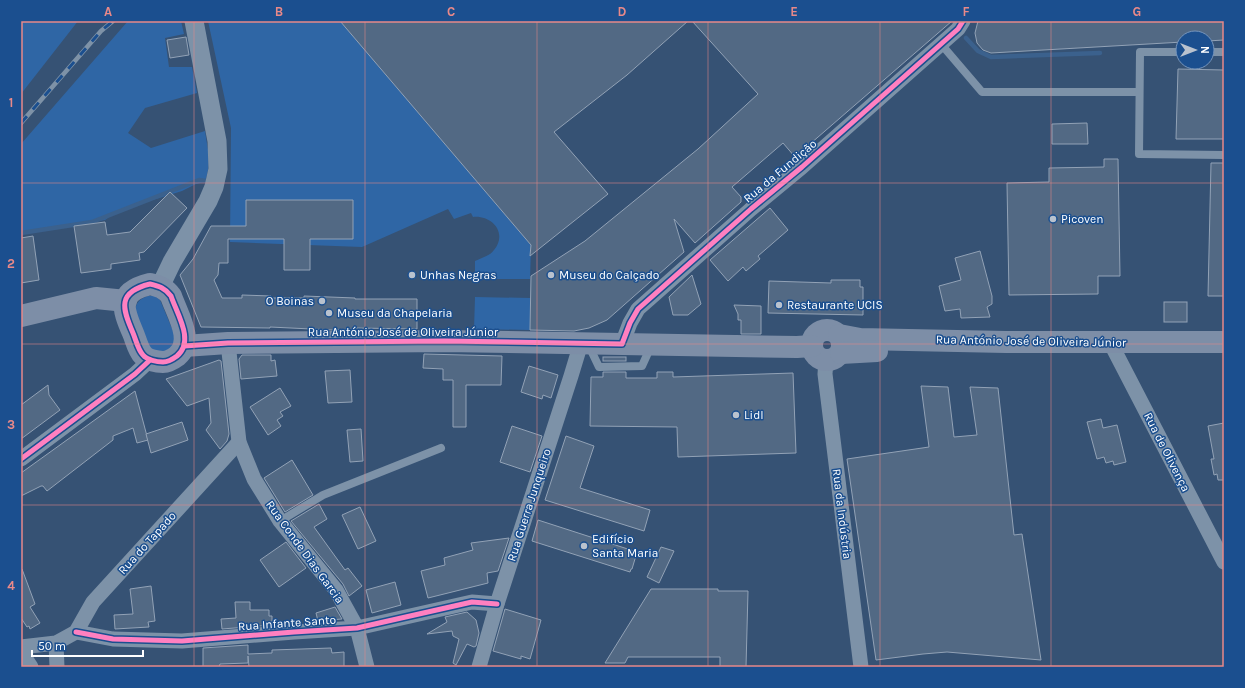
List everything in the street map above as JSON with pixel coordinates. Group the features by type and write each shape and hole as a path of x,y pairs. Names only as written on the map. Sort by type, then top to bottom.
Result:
{"main road":[{"path":"150,284 160,286 171,296 186,335 184,346 179,354 165,362 150,360 143,355 125,315 124,307 130,294 138,287 150,284"},
{"path":"21,316 96,298 126,301"},
{"name":"Rua António José de Oliveira Júnior","path":"184,346 228,343 445,341 829,348 860,338 1114,349 1224,357"},
{"name":"Rua António José de Oliveira Júnior","path":"1114,349 1224,342"}],"street":[{"path":"160,286 172,262 208,201 214,187 218,169 217,141 194,21"},
{"name":"Rua da Fundição","path":"622,344 630,323 638,309 751,208 802,166 942,44 958,29 963,21"},
{"name":"Rua Conde Dias Garcia","path":"228,343 239,442 254,479 280,521 336,590 357,628 367,667"},
{"name":"Rua Guerra Junqueiro","path":"479,667 497,604 571,376 584,343"},
{"name":"Rua da Indústria","path":"829,348 825,374 861,667"},
{"name":"Rua de Olivença","path":"1114,349 1224,562"},
{"path":"21,459 135,374 150,360"},
{"name":"Rua do Tapado","path":"76,632 93,602 239,442"},
{"name":"Rua Infante Santo","path":"76,632 113,639 182,641 357,628 472,602 497,604"},
{"path":"21,646 56,643 76,632"},
{"path":"56,643 57,667"},
{"path":"21,652 31,667"}],"lane":[{"path":"942,44 982,92 1139,92"},
{"path":"1175,52 1140,52 1138,154 1224,155"},
{"path":"584,343 599,367 642,366 652,344"},
{"path":"280,521 323,495 441,448"}],"shaded area":[{"path":"21,21 78,21 21,94"},
{"path":"128,21 181,21 184,34 165,38 169,67 192,67 197,93 145,108 128,133 151,148 205,131 209,162 205,182 196,184 182,191 117,211 105,220 21,232 21,144"},
{"path":"208,21 341,22 531,245 530,279 475,279 475,261 488,255 494,250 498,244 499,232 492,222 480,217 473,217 471,213 454,219 448,209 362,247 230,242 231,128"},
{"path":"148,296 155,296 160,300 176,338 172,348 160,353 150,349 136,315 136,306 138,302"},
{"path":"475,297 530,298 530,330 474,329"}],"building":[{"path":"340,21 688,21 627,75 554,132 608,194 530,256 531,245"},
{"path":"692,21 952,21 795,157 783,143 732,187 741,197 741,202 695,243 674,219 684,252 607,320 589,328 574,331 530,330 531,276 585,241 698,149 758,94"},
{"path":"978,21 1224,21 1224,40 1215,41 1215,30 1175,30 1175,42 991,53 983,50 977,43 975,33"},
{"path":"186,37 189,55 170,58 167,40"},
{"path":"1178,70 1224,70 1224,139 1176,139"},
{"path":"1087,123 1088,144 1052,144 1052,124"},
{"path":"1104,159 1118,159 1120,276 1098,276 1098,294 1009,295 1007,183 1049,182 1049,168 1104,167"},
{"path":"1211,163 1224,163 1224,296 1208,296"},
{"path":"170,192 187,208 144,252 139,253 140,260 111,264 111,269 81,273 74,226 105,222 107,235 130,232"},
{"path":"246,200 353,200 353,239 310,239 310,270 284,270 284,239 228,239 228,263 219,263 218,275 214,280 222,298 242,298 242,295 271,296 271,298 304,298 304,296 355,299 417,299 417,329 355,328 332,330 270,327 201,327 180,275 193,259 211,226 246,226"},
{"path":"770,208 788,230 758,256 760,259 746,271 743,267 728,281 710,260"},
{"path":"33,236 39,280 21,283 21,238"},
{"path":"980,251 992,296 992,304 987,307 990,317 961,318 960,309 945,311 939,286 961,280 955,258"},
{"path":"692,275 701,304 688,315 673,315 669,297"},
{"path":"831,280 860,280 860,287 863,287 863,315 768,313 769,281 831,283"},
{"path":"1164,302 1187,302 1187,322 1164,322"},
{"path":"734,305 761,306 761,334 741,334 741,320 738,320 738,314"},
{"path":"424,354 502,356 501,385 466,385 466,427 453,427 453,380 443,380 443,369 423,368"},
{"path":"242,355 271,355 271,361 275,360 277,376 241,379 239,359"},
{"path":"603,357 626,357 626,361 603,361"},
{"path":"219,360 221,361 229,434 227,441 220,449 206,430 211,423 209,398 187,406 166,379"},
{"path":"529,366 558,375 551,398 543,395 542,399 521,392"},
{"path":"350,370 352,402 328,403 325,371"},
{"name":"Lidl","path":"603,372 626,372 626,378 657,378 657,372 673,372 673,377 793,373 796,453 678,457 677,427 590,426 591,377 603,377"},
{"path":"48,385 49,395 60,410 21,439 21,405"},
{"path":"921,386 948,387 954,437 977,435 970,387 998,388 1014,535 1022,534 1041,660 947,652 876,660 847,459 929,447"},
{"path":"280,388 291,406 280,412 283,416 277,420 281,426 268,435 250,407"},
{"path":"135,391 148,440 137,443 133,428 113,436 113,440 47,491 43,486 41,486 21,496 21,473"},
{"path":"1101,419 1103,428 1117,425 1126,462 1114,465 1113,461 1106,463 1104,457 1097,459 1087,422"},
{"path":"182,422 188,440 151,453 146,434"},
{"path":"1224,423 1224,480 1218,480 1217,474 1214,475 1211,459 1214,459 1208,426"},
{"path":"512,426 542,436 530,472 500,462"},
{"path":"361,429 363,461 350,462 347,430"},
{"path":"566,436 594,446 580,488 650,510 644,531 545,500"},
{"path":"292,460 313,495 285,512 264,478"},
{"path":"319,504 327,519 314,527 345,570 348,568 362,586 349,596 343,584 291,521"},
{"path":"360,507 376,541 358,549 342,515"},
{"name":"Edifício Santa Maria","path":"538,520 637,552 632,569 630,572 532,541"},
{"path":"509,538 498,571 487,573 488,583 428,598 421,571 445,565 444,558 473,550 471,543"},
{"path":"286,542 306,568 279,587 260,560"},
{"path":"661,547 674,551 659,583 647,577"},
{"path":"21,569 35,604 30,607 40,623 30,629 21,618"},
{"path":"395,582 401,605 372,613 366,590"},
{"path":"151,586 155,621 148,622 149,627 115,629 114,615 133,614 130,589"},
{"path":"651,589 718,589 718,591 748,591 746,667 720,667 720,657 628,657 625,663 605,663"},
{"path":"235,602 250,602 250,610 269,610 269,616 272,616 272,625 222,629 221,619 236,618"},
{"path":"335,607 342,619 318,621 316,613"},
{"path":"505,609 541,620 530,659 521,656 521,659 493,651"},
{"path":"467,612 476,620 479,633 476,646 474,647 467,644 456,665 453,663 459,639 453,636 452,631 427,634 447,622 445,617"},
{"path":"248,645 248,654 272,653 272,650 331,648 332,653 344,652 344,667 249,667 248,656 248,663 220,664 219,667 203,667 203,648"}],"waterway":[{"path":"966,38 978,51 991,57 1100,53"},
{"path":"21,233 92,222 199,180 206,181"}],"railway":[{"path":"21,123 101,31 113,21"}],"cycle path":[{"path":"184,346 228,343 445,341 622,344 630,323 638,309 958,29 963,21"},
{"path":"150,284 162,288 171,296 185,335 182,350 177,356 165,362 158,362 145,357 141,353 126,316 125,302 127,296 139,287 150,284"},
{"path":"21,459 135,374 150,360"},
{"path":"76,632 113,639 182,641 357,628 472,602 497,604"}],"place":[{"name":"Picoven","path":"1053,219"},
{"name":"Unhas Negras","path":"412,275"},
{"name":"Museu do Calçado","path":"551,275"},
{"name":"O Boinas","path":"322,301"},
{"name":"Restaurante UCIS","path":"779,305"},
{"name":"Museu da Chapelaria","path":"329,313"},
{"name":"Lidl","path":"736,415"},
{"name":"Edifício Santa Maria","path":"584,546"}]}
